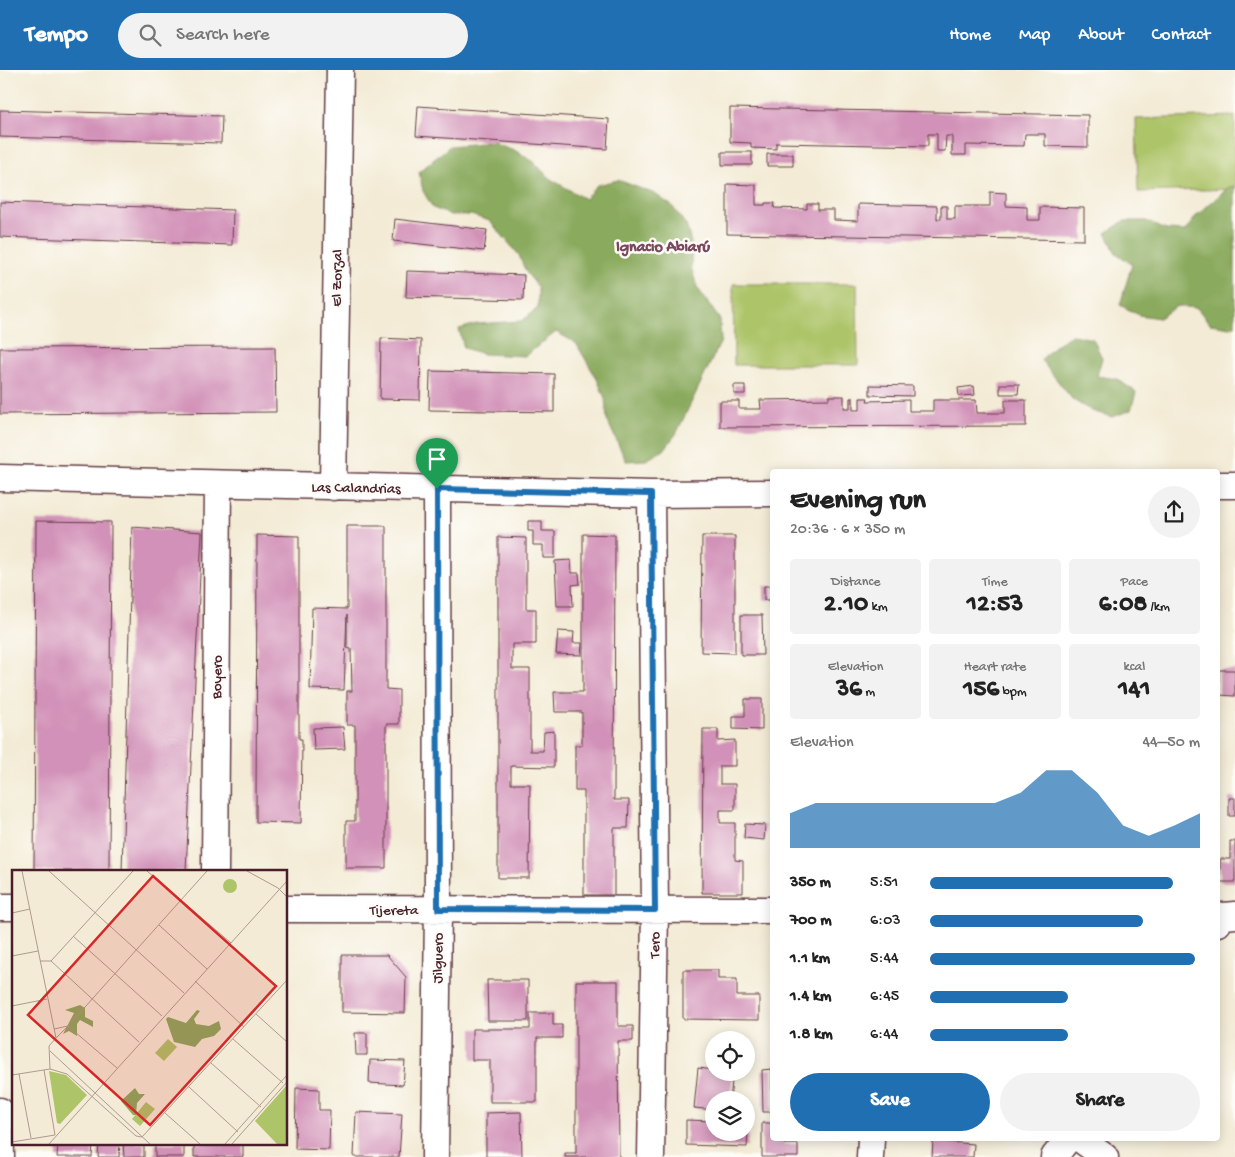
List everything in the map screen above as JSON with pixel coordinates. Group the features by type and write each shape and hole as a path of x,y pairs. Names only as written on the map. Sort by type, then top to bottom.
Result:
{"street":[{"name":"El Zorzal","path":"333,487 340,70"},
{"name":"Las Calandrias","path":"0,478 651,494 770,493"},
{"name":"Boyero","path":"215,870 218,484"},
{"path":"1220,485 1235,484"},
{"name":"Jilguero","path":"435,1157 438,909 437,489"},
{"name":"Tero","path":"651,494 655,910 652,1157"},
{"name":"Tijereta","path":"288,909 770,910"},
{"path":"0,1111 1,1157"},
{"path":"870,1141 870,1157"},
{"path":"1054,1157 1066,1141"},
{"path":"1083,1141 1105,1157"}],"green space":[{"path":"1235,116 1235,189 1138,192 1136,119"},
{"path":"492,142 514,150 534,162 549,178 585,199 597,185 618,180 655,194 672,206 686,225 692,246 691,267 697,287 720,320 721,341 676,434 664,450 646,460 626,461 607,420 605,398 597,379 576,343 556,332 525,356 483,354 464,348 459,329 477,324 522,321 538,308 538,287 526,272 519,255 490,221 471,215 451,215 433,208 423,191 419,172 450,146"},
{"path":"1235,186 1235,325 1231,327 1210,324 1197,308 1177,306 1159,318 1139,315 1120,305 1132,264 1116,253 1106,233 1124,221 1146,221 1166,230 1185,231 1197,215 1229,187"},
{"path":"733,284 857,284 858,365 734,365"},
{"path":"1072,335 1093,339 1102,358 1097,376 1117,379 1136,392 1131,410 1112,417 1092,411 1073,400 1041,360 1055,345"}],"building":[{"path":"418,106 609,119 607,149 416,136"},
{"path":"730,108 1088,115 1088,147 1045,146 1045,134 1025,134 1024,146 966,145 966,155 952,155 952,136 946,136 945,151 937,151 937,134 928,134 928,146 776,143 776,149 751,148 751,143 730,142"},
{"path":"0,110 222,116 221,143 0,137"},
{"path":"722,152 752,152 752,165 722,165"},
{"path":"767,154 793,154 793,166 767,166"},
{"path":"727,184 756,185 756,205 775,203 774,208 807,209 807,204 818,204 818,210 834,210 834,220 858,221 858,204 937,206 937,219 941,219 941,206 947,206 947,219 955,219 955,206 990,206 990,192 1006,193 1006,206 1027,207 1027,220 1040,220 1040,207 1084,208 1084,240 727,234"},
{"path":"0,202 233,210 232,245 0,237"},
{"path":"395,219 487,230 484,251 393,241"},
{"path":"407,271 524,275 523,300 406,297"},
{"path":"381,338 421,340 420,400 380,399"},
{"path":"275,347 276,412 0,414 0,348"},
{"path":"430,371 554,374 554,412 429,410"},
{"path":"1000,384 1019,384 1018,394 1000,394"},
{"path":"734,385 745,385 745,394 734,394"},
{"path":"870,385 913,386 913,396 870,395"},
{"path":"974,386 975,395 959,396 958,388"},
{"path":"829,396 844,396 844,408 850,408 850,398 853,398 853,410 860,410 860,398 868,398 867,401 909,400 909,411 933,411 933,400 976,400 977,413 1005,413 1005,400 1026,400 1026,426 720,427 720,401 739,401 739,409 761,409 760,400 829,399"},
{"path":"36,521 111,522 109,870 34,870"},
{"path":"528,521 542,521 542,531 555,531 555,558 543,558 543,545 533,545 533,531 528,531"},
{"path":"347,526 386,526 386,689 399,690 399,724 386,724 386,868 346,868 346,821 355,821 355,725 347,725 347,691 352,691 351,649 347,648 347,615 344,690 310,689 312,608 347,609"},
{"path":"132,527 202,532 186,870 122,870"},
{"path":"583,534 615,535 614,800 629,800 628,828 614,828 614,895 584,895 584,791 575,791 575,745 582,745 582,712 555,712 554,692 583,692"},
{"path":"257,535 299,536 299,739 302,739 301,823 256,822"},
{"path":"702,536 735,536 735,653 701,652"},
{"path":"498,537 526,538 526,609 536,609 536,644 512,644 512,669 530,669 530,751 543,751 544,732 554,731 554,767 511,766 511,784 530,784 529,878 498,878"},
{"path":"571,560 572,573 579,573 580,584 572,585 573,606 557,606 555,561"},
{"path":"764,586 770,586 770,600 764,600"},
{"path":"741,615 762,615 763,655 741,655"},
{"path":"558,631 574,632 573,643 582,643 581,655 556,654"},
{"path":"1220,670 1235,670 1235,696 1220,695"},
{"path":"745,699 762,699 762,730 733,729 733,716 745,716"},
{"path":"343,727 345,749 314,750 313,728"},
{"path":"703,729 718,729 718,741 735,740 735,766 720,766 720,784 735,784 735,810 720,810 720,823 735,823 735,860 743,861 743,893 702,893"},
{"path":"1229,798 1235,798 1235,816 1229,816"},
{"path":"745,824 765,825 764,840 744,838"},
{"path":"1230,841 1235,841 1235,882 1220,882 1220,859 1230,859"},
{"path":"342,955 387,955 406,977 405,1013 342,1012"},
{"path":"683,970 718,970 718,979 737,979 737,996 759,996 759,1020 683,1019"},
{"path":"487,980 528,980 528,1021 488,1021"},
{"path":"576,981 618,981 618,1026 633,1026 633,1041 618,1041 619,1157 565,1157 565,1153 576,1153"},
{"path":"530,1013 553,1013 553,1025 562,1025 562,1038 537,1038 537,1102 490,1102 490,1060 472,1060 472,1029 530,1029"},
{"path":"355,1033 367,1033 367,1055 356,1055"},
{"path":"370,1060 405,1061 403,1085 369,1083"},
{"path":"698,1068 705,1069 705,1081 732,1081 731,1091 705,1091 705,1109 694,1108"},
{"path":"770,1069 770,1112 763,1112 762,1070"},
{"path":"296,1088 319,1089 319,1110 330,1110 329,1150 295,1149"},
{"path":"356,1112 402,1114 399,1157 354,1157"},
{"path":"521,1112 522,1157 486,1157 486,1113"},
{"path":"686,1120 705,1121 705,1141 747,1141 747,1147 686,1145"},
{"path":"762,1123 770,1123 770,1141 798,1144 798,1157 762,1157"},
{"path":"933,1141 974,1144 973,1157 932,1157"},
{"path":"58,1144 93,1144 92,1157 57,1157"},
{"path":"99,1144 120,1144 119,1157 98,1157"},
{"path":"123,1144 144,1144 144,1157 124,1157"},
{"path":"155,1144 184,1144 184,1157 155,1157"},
{"path":"194,1144 243,1144 243,1157 194,1157"}],"district":[{"name":"Ignacio Abiarú","path":"663,245"}],"route":[{"path":"437,489 651,494 655,910 438,909 437,489"}]}
